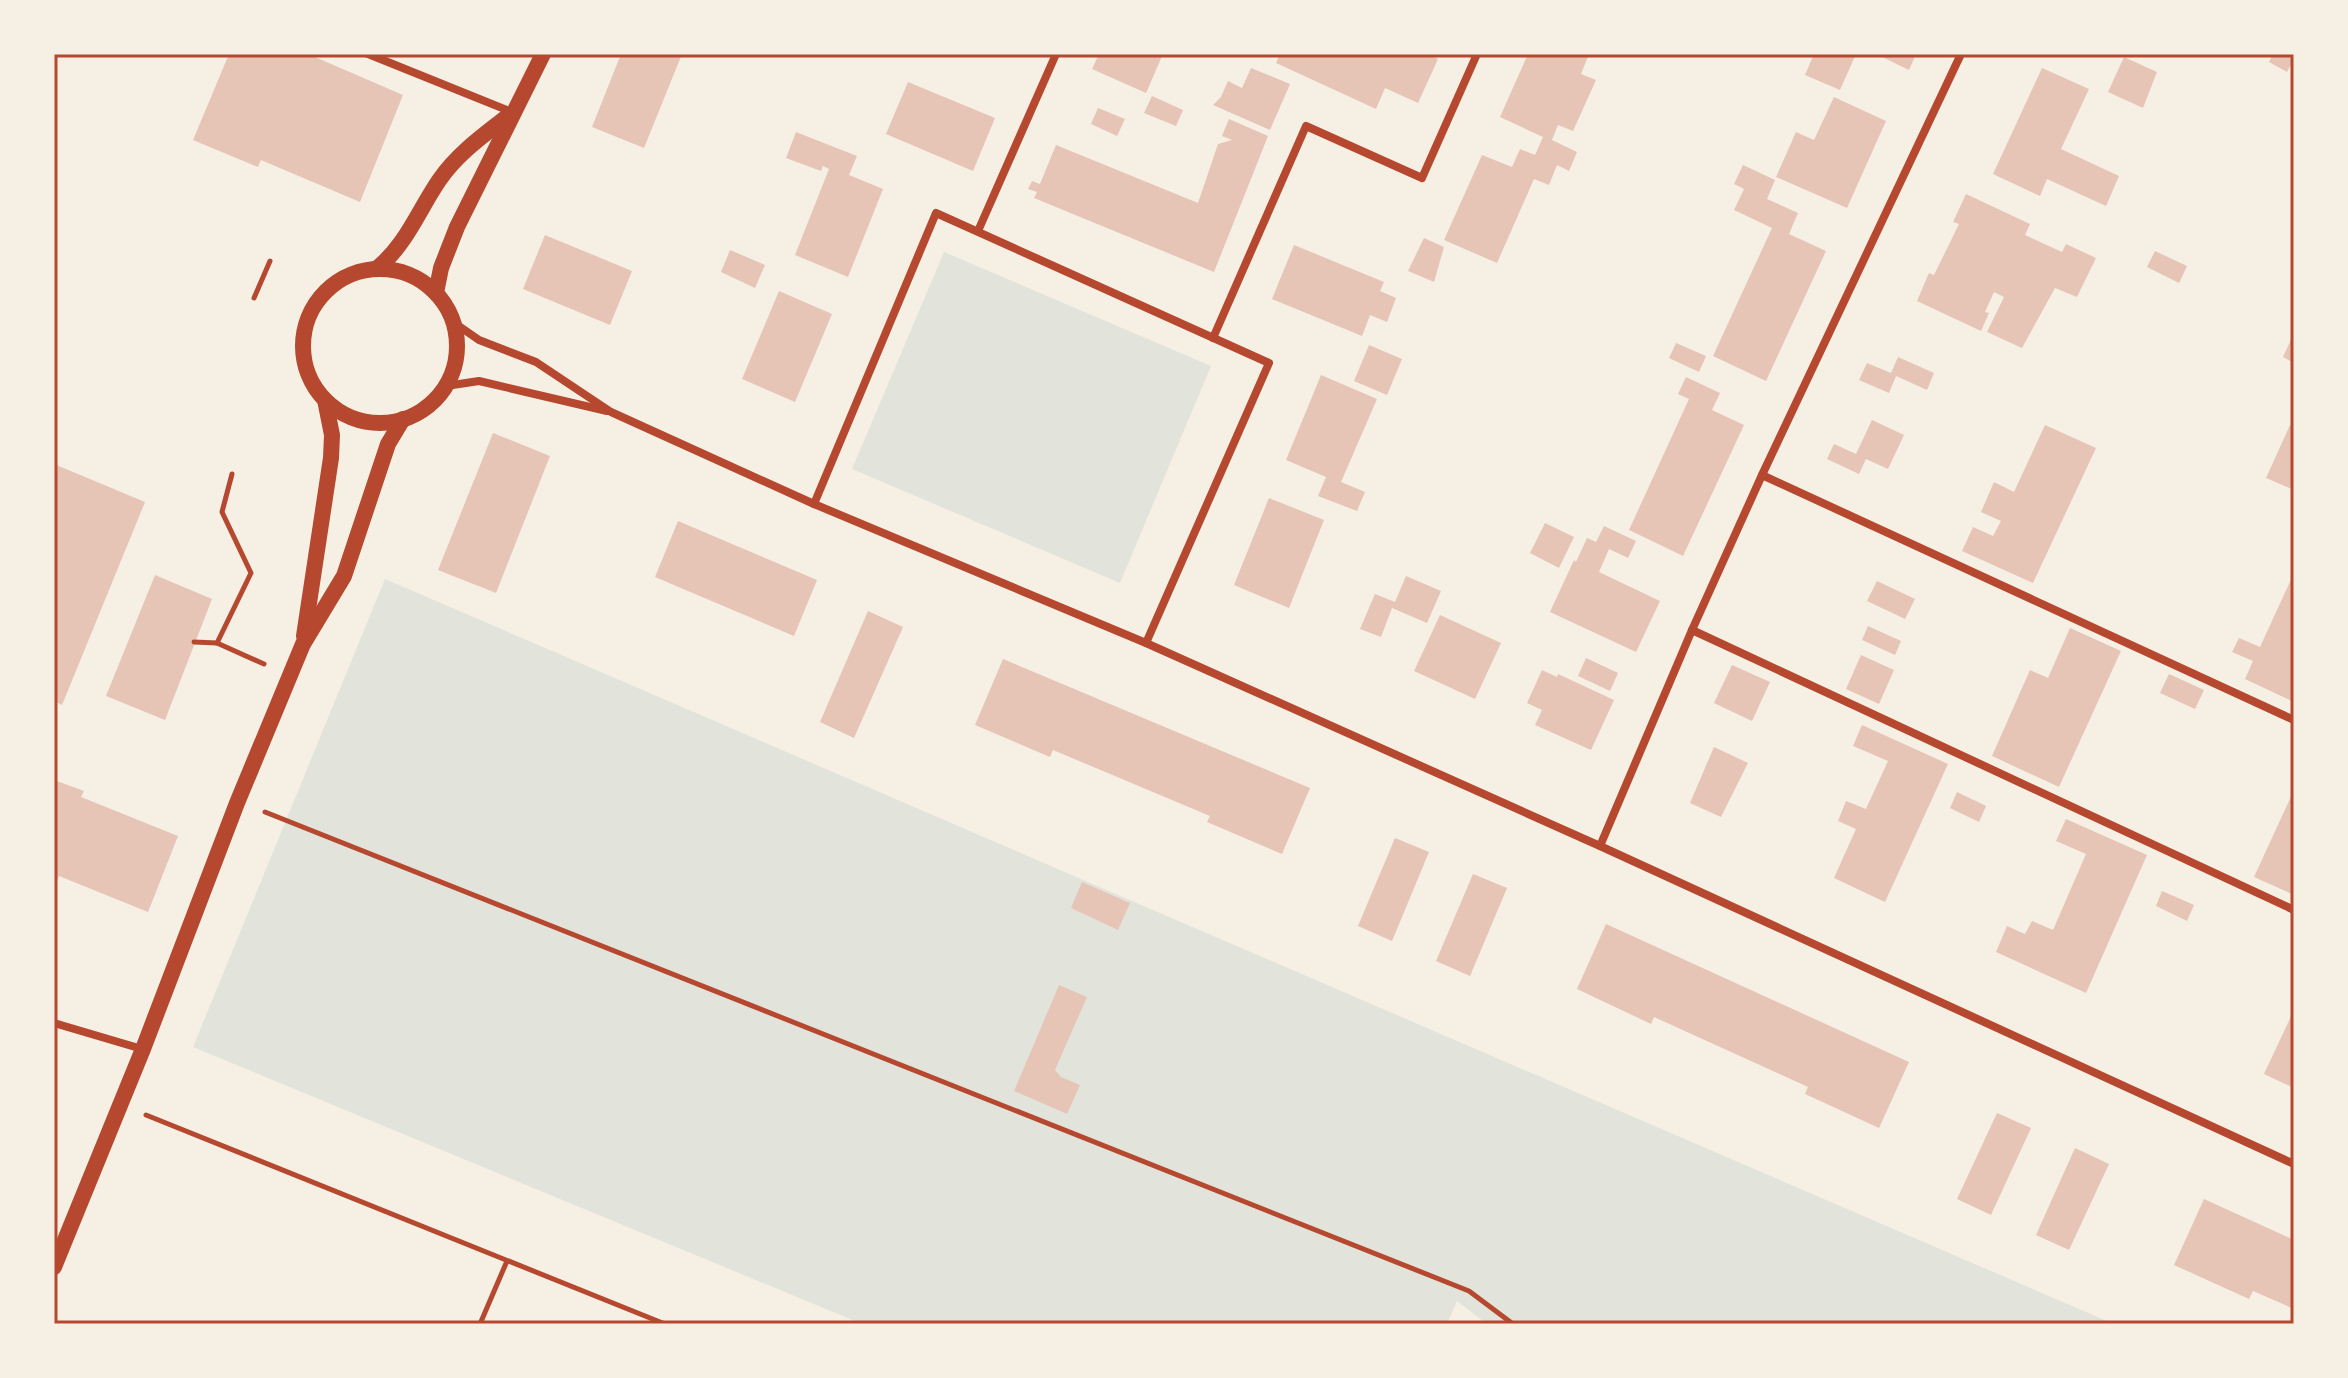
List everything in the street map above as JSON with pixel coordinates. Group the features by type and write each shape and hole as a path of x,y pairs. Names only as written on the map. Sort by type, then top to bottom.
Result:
{"main road":[{"path":"436,293 446,253 543,54"},
{"path":"376,269 395,251 449,168 464,151 513,113"},
{"path":"393,270 409,274 436,293 447,307 453,322 456,355 446,386 434,400 420,412 387,422 354,418 325,400 313,385 303,346 305,327 312,309 331,286 357,272 393,270"},
{"path":"303,644 331,458 332,435 325,400"},
{"path":"54,1267 143,1049 237,803 303,644 344,576 383,456 403,419"}],"street":[{"path":"368,54 513,113"},
{"path":"978,231 1056,54"},
{"path":"1213,338 1306,126 1422,178 1477,54"},
{"path":"1600,846 1762,475 1961,54"},
{"path":"814,504 936,213 1269,363 1146,643"},
{"path":"453,322 479,340 536,362 611,412 814,504 1146,643 1600,846 2294,1164"},
{"path":"446,386 479,381 611,412"},
{"path":"1762,475 2294,720"},
{"path":"1692,630 2294,910"},
{"path":"54,1023 143,1049"}],"path":[{"path":"254,298 270,261"},
{"path":"217,643 251,573 222,512 232,474"},
{"path":"194,642 217,643 290,676"},
{"path":"237,803 285,818 1469,1291 1513,1324"},
{"path":"120,1104 665,1324"},
{"path":"480,1324 507,1261"}],"shaded area":[{"path":"944,252 1211,366 1120,583 852,469"},
{"path":"385,579 2114,1324 1487,1324 1457,1301 1447,1324 862,1324 193,1047"}],"building":[{"path":"229,54 308,54 403,95 360,202 261,160 258,167 193,140"},
{"path":"621,54 682,54 644,148 592,127"},
{"path":"1099,54 1163,54 1146,93 1092,69"},
{"path":"1280,54 1428,54 1438,59 1418,103 1385,88 1376,109 1276,63"},
{"path":"1528,54 1589,54 1581,74 1596,80 1573,131 1558,125 1552,140 1577,152 1569,171 1557,165 1549,185 1534,179 1497,263 1444,240 1482,155 1512,167 1520,149 1535,155 1543,137 1500,117"},
{"path":"1814,54 1856,54 1840,90 1805,75"},
{"path":"1876,54 1916,54 1909,70"},
{"path":"2273,54 2294,54 2287,72 2269,62"},
{"path":"2124,57 2157,72 2143,108 2108,92"},
{"path":"1251,68 1290,84 1270,130 1213,105 1221,97 1228,81 1242,88"},
{"path":"2042,68 2089,89 2061,149 2119,176 2106,206 2047,179 2040,196 1993,174"},
{"path":"908,82 995,118 973,171 886,134"},
{"path":"1152,96 1183,110 1176,126 1144,113"},
{"path":"1834,97 1886,121 1847,208 1776,177 1796,132 1814,140"},
{"path":"1098,108 1125,119 1117,136 1091,124"},
{"path":"1229,119 1268,136 1214,272 1034,198 1037,192 1028,189 1032,181 1040,184 1056,145 1198,203 1218,144 1232,140 1222,136"},
{"path":"796,132 857,156 849,175 883,189 848,277 795,255 829,169 823,166 821,171 786,158"},
{"path":"1743,165 1775,180 1767,199 1798,213 1789,234 1826,251 1766,381 1713,356 1772,228 1734,210 1744,189 1734,184"},
{"path":"1966,194 2030,224 2025,235 2062,252 2066,244 2096,258 2077,297 2055,288 2022,348 1987,332 2004,297 1994,292 1981,331 1917,301 1929,273 1934,275 1959,224 1953,222"},
{"path":"545,235 632,271 610,325 523,289"},
{"path":"1424,238 1444,247 1434,282 1408,271"},
{"path":"1294,245 1384,282 1380,291 1396,298 1387,322 1370,315 1362,336 1272,299"},
{"path":"730,250 765,265 755,288 721,272"},
{"path":"2155,251 2187,266 2179,283 2147,267"},
{"path":"779,291 832,314 795,402 742,379"},
{"path":"2294,333 2294,363 2283,357"},
{"path":"1676,343 1706,356 1699,372 1669,358"},
{"path":"1369,345 1402,359 1387,395 1354,381"},
{"path":"1898,357 1934,373 1927,390 1896,376 1889,393 1859,380 1867,363 1891,373"},
{"path":"1321,375 1377,399 1341,482 1365,492 1357,511 1318,496 1326,477 1286,460"},
{"path":"1686,377 1720,393 1712,410 1744,425 1683,556 1629,530 1689,399 1678,394"},
{"path":"1872,420 1904,435 1888,469 1866,459 1859,474 1827,459 1834,444 1856,454"},
{"path":"2045,425 2096,448 2033,583 1962,551 1973,527 1993,536 2001,521 1981,512 1994,482 2014,492"},
{"path":"2290,425 2294,427 2294,490 2266,478"},
{"path":"493,433 550,456 496,593 438,570"},
{"path":"54,464 145,502 62,705 54,701"},
{"path":"1269,498 1324,520 1289,608 1234,585"},
{"path":"678,521 817,580 794,636 655,577"},
{"path":"1545,523 1574,537 1559,568 1530,553"},
{"path":"1604,526 1636,541 1628,558 1609,549 1599,572 1660,601 1636,652 1550,612 1587,538 1596,542"},
{"path":"2294,573 2294,702 2245,679 2253,661 2232,652 2239,638 2260,647"},
{"path":"155,575 212,599 165,720 106,696"},
{"path":"1406,576 1441,591 1427,623 1392,608 1381,637 1360,629 1375,594 1395,602"},
{"path":"1877,581 1915,599 1905,619 1867,601"},
{"path":"868,611 903,627 854,738 820,722"},
{"path":"1440,615 1501,643 1475,699 1414,671"},
{"path":"1868,626 1901,641 1895,655 1862,640"},
{"path":"2070,628 2121,651 2059,787 1992,756 2030,670 2048,678"},
{"path":"1861,655 1894,670 1879,704 1846,689"},
{"path":"1586,658 1618,673 1610,691 1578,676"},
{"path":"1003,659 1310,788 1282,854 1207,822 1210,816 1053,750 1050,757 975,725"},
{"path":"1732,665 1770,682 1752,721 1714,703"},
{"path":"1542,670 1557,677 1558,674 1614,700 1591,750 1535,725 1542,710 1527,703"},
{"path":"2169,674 2204,690 2195,709 2160,693"},
{"path":"1862,725 1948,764 1885,902 1834,878 1856,829 1838,821 1846,801 1866,809 1888,761 1853,746"},
{"path":"1714,747 1748,763 1721,817 1690,803"},
{"path":"54,780 84,791 81,797 178,836 148,912 59,876 54,888"},
{"path":"2294,790 2294,895 2254,877"},
{"path":"1957,792 1986,806 1979,822 1950,808"},
{"path":"2066,819 2147,855 2086,993 1996,952 2007,926 2025,934 2032,921 2053,930 2086,854 2056,841"},
{"path":"1395,838 1429,852 1392,941 1358,926"},
{"path":"1473,874 1507,888 1470,976 1436,961"},
{"path":"1082,882 1130,903 1118,930 1071,908"},
{"path":"2162,891 2194,905 2187,921 2156,906"},
{"path":"1606,924 1909,1062 1879,1128 1805,1094 1808,1087 1654,1017 1651,1024 1577,989"},
{"path":"1059,985 1087,997 1055,1070 1061,1077 1080,1085 1067,1114 1014,1091"},
{"path":"2294,1010 2294,1088 2264,1074"},
{"path":"1997,1113 2031,1128 1991,1215 1957,1199"},
{"path":"2075,1148 2109,1164 2069,1250 2036,1235"},
{"path":"2204,1199 2294,1240 2294,1309 2253,1291 2249,1299 2174,1265"}]}
